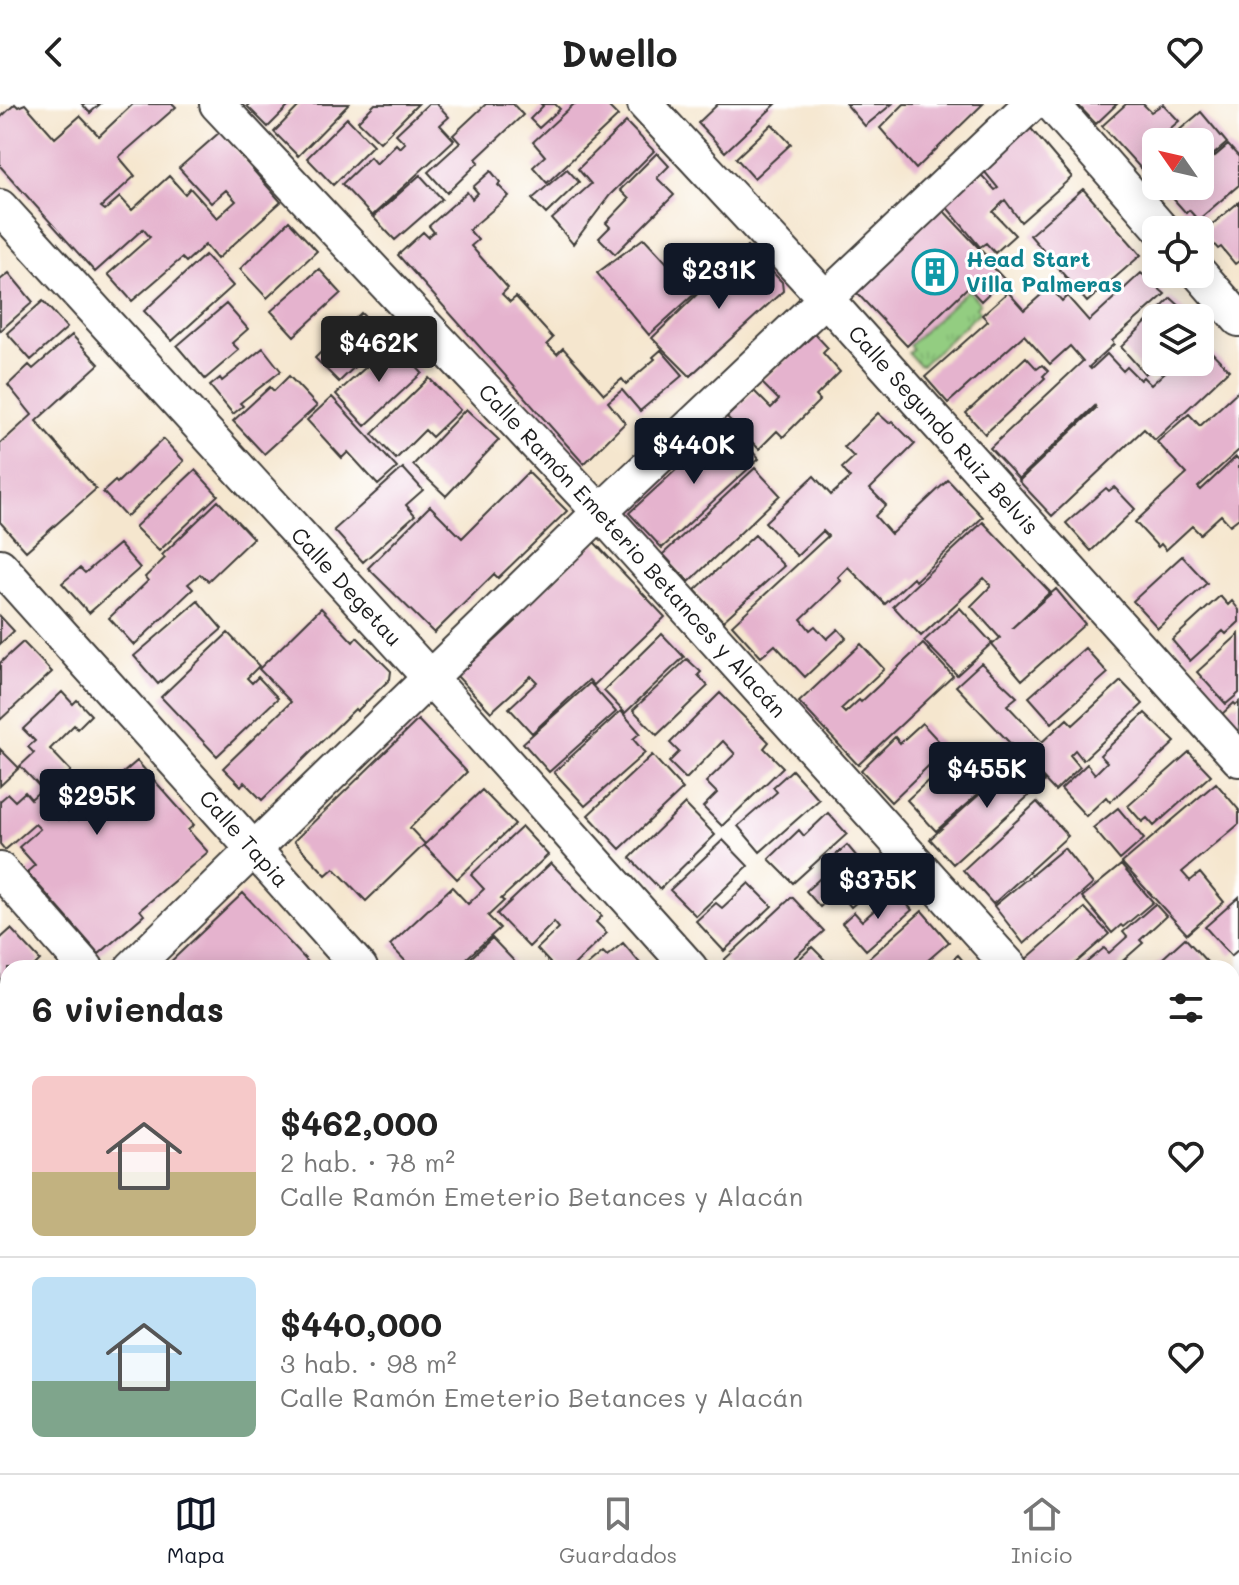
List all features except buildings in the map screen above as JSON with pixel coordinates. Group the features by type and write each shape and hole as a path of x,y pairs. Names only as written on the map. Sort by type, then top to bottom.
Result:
{"street":[{"name":"Calle Ramón Emeterio Betances y Alacán","path":"217,104 600,512 1004,960"},
{"name":"Calle Segundo Ruiz Belvis","path":"645,104 827,300 1239,759"},
{"path":"140,960 600,512 1031,104"},
{"path":"1052,104 1150,216"},
{"name":"Calle Degetau","path":"0,207 683,960"},
{"path":"1212,288 1239,319"},
{"name":"Calle Tapia","path":"0,566 353,960"},
{"path":"0,870 79,960"}],"green space":[{"path":"968,290 980,303 976,307 980,312 919,365 908,353 912,349 909,345"}],"place":[{"name":"Head Start Villa Palmeras","path":"935,272"}]}
